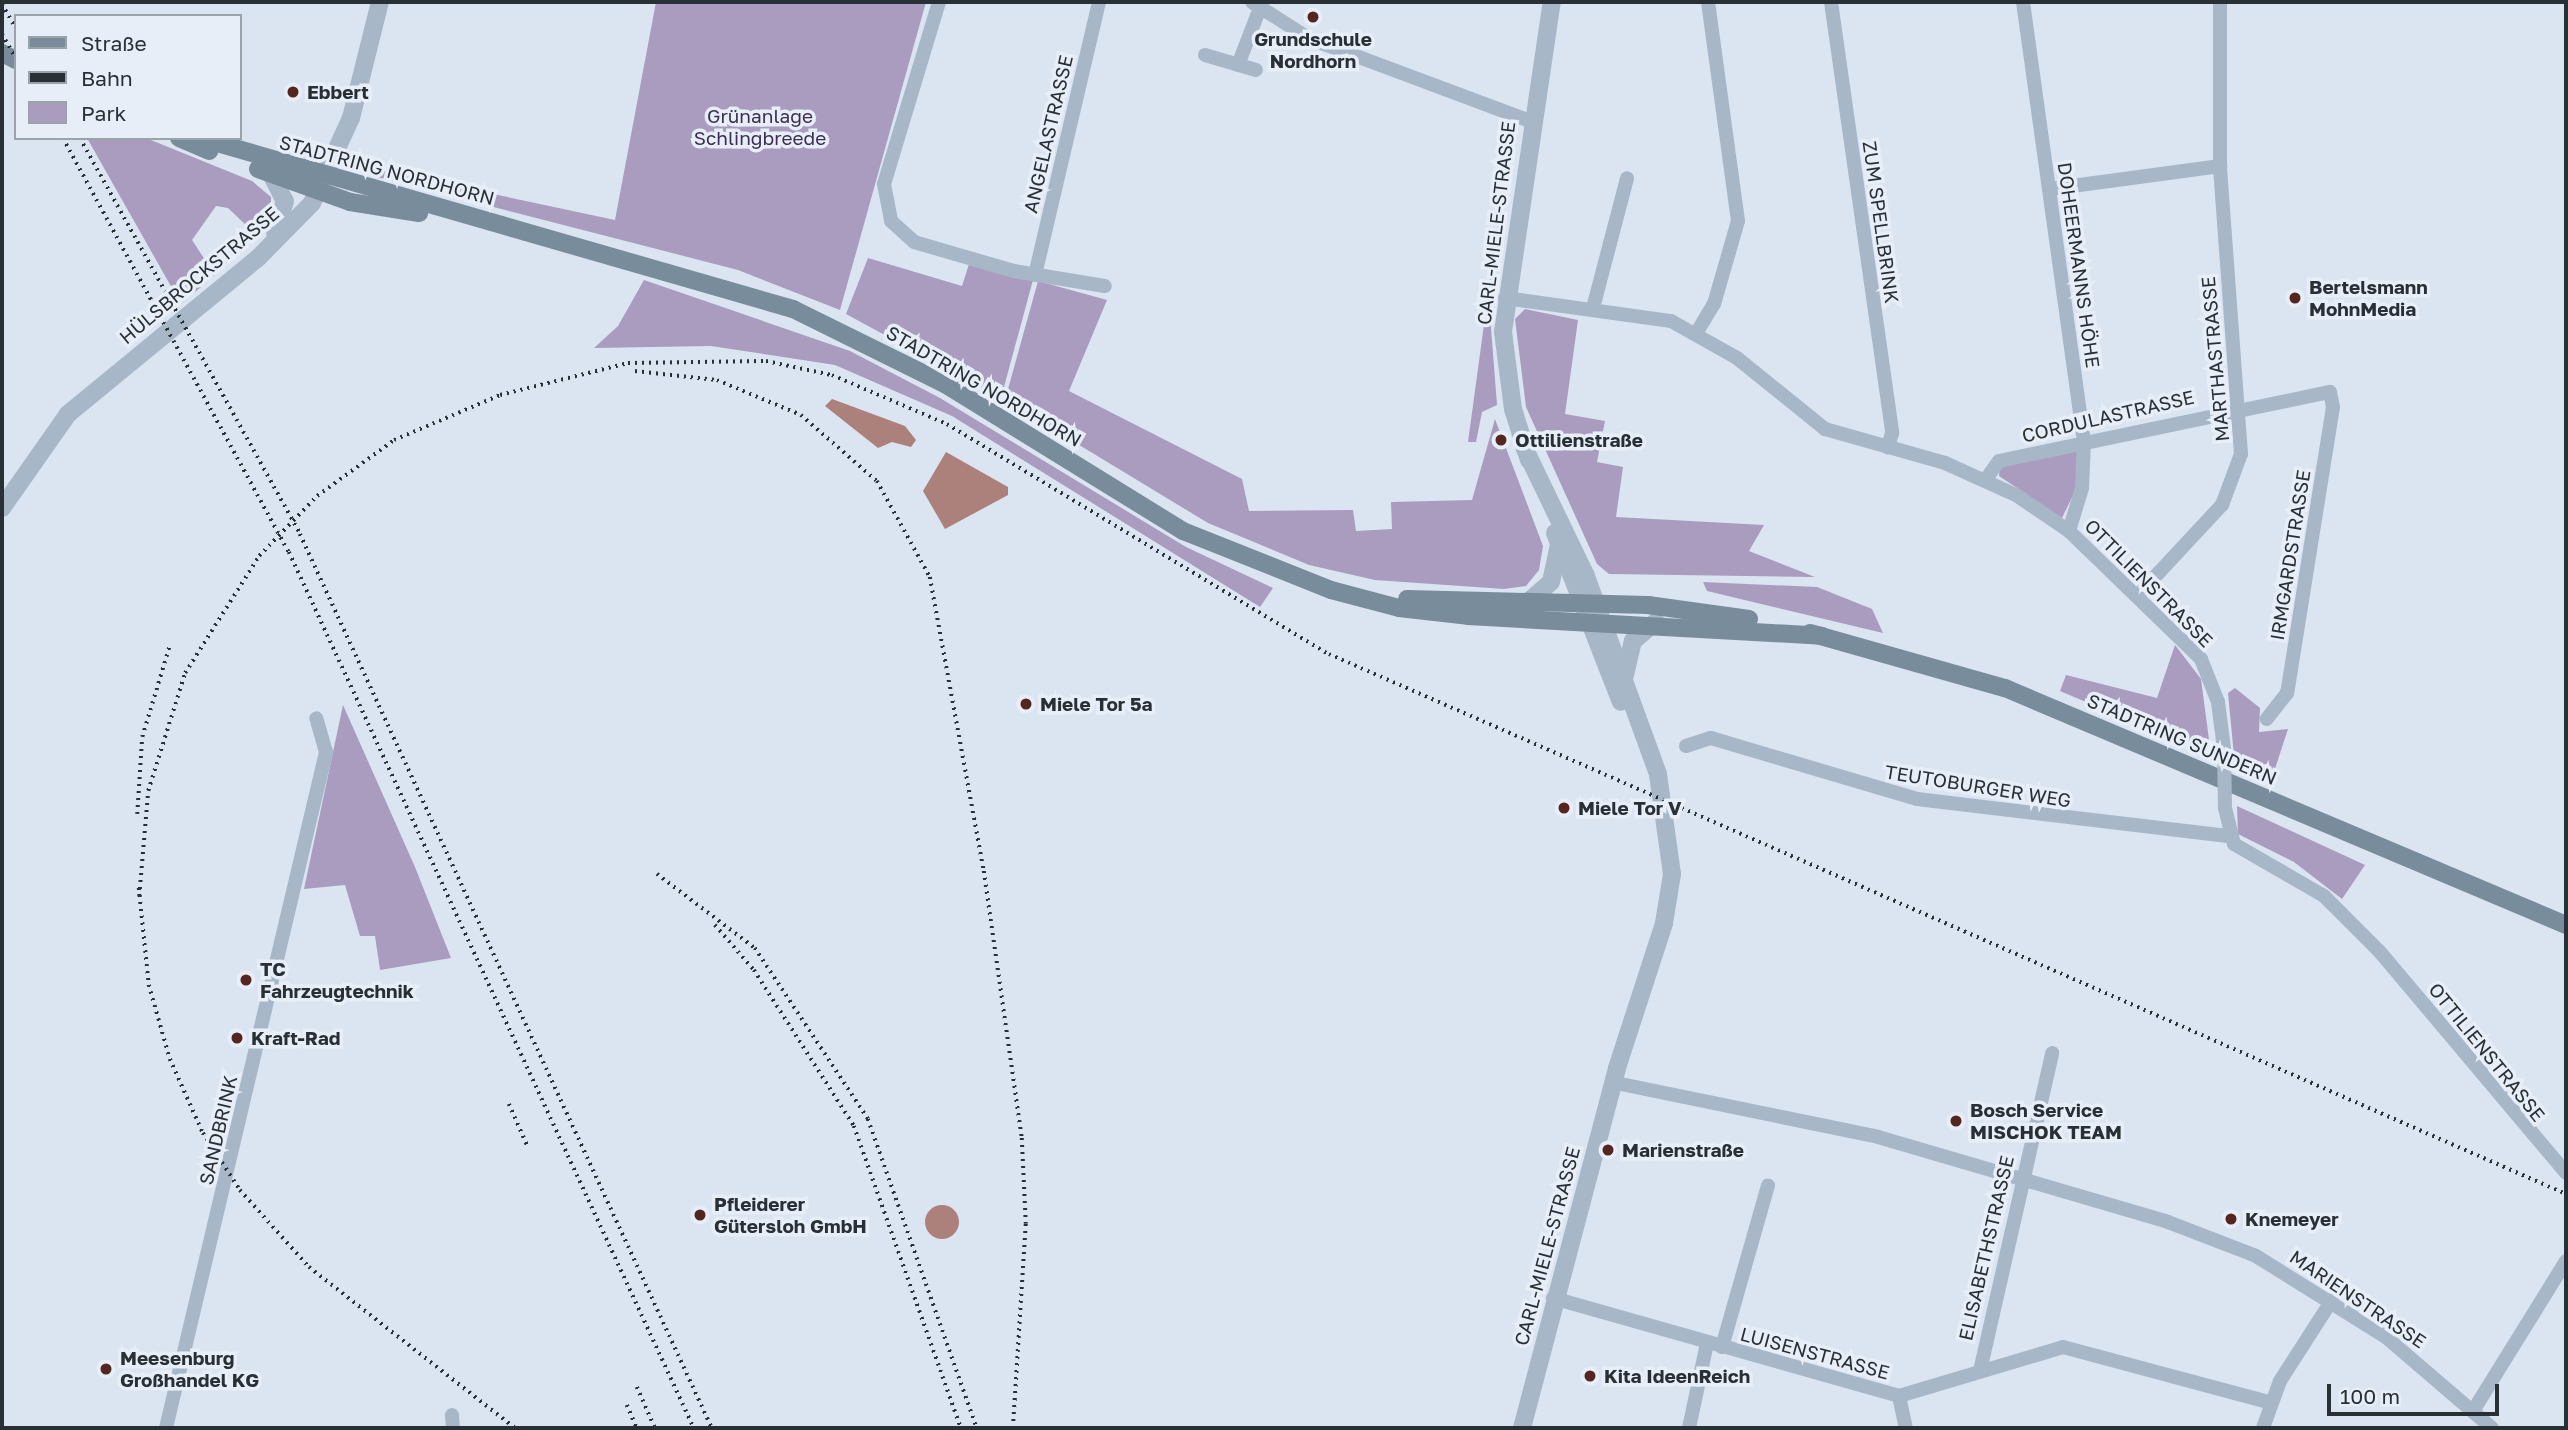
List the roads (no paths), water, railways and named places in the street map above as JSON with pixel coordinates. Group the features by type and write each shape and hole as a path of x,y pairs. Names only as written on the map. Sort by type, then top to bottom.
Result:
{"main road":[{"name":"STADTRING NORDHORN","path":"184,140 271,174 323,183"},
{"name":"STADTRING NORDHORN","path":"205,140 323,183 362,204 564,242 793,309 946,384 1183,531 1231,554 1368,600 1468,616 1591,611"},
{"name":"STADTRING NORDHORN","path":"1368,600 1528,602 1591,611"},
{"name":"STADTRING SUNDERN","path":"1591,611 1656,622 1821,636"},
{"name":"STADTRING SUNDERN","path":"1591,611 1710,611 1821,636 2005,688 2515,907 2566,925"},
{"name":"STADTRING SUNDERN","path":"2515,907 2566,936"}],"street":[{"name":"HÜLSBROCKSTRASSE","path":"2,508 68,414 258,258 323,183 351,118 380,2"},
{"path":"939,2 888,166 886,208 914,242 1035,275 1105,286"},
{"name":"ANGELASTRASSE","path":"1035,275 1099,2"},
{"name":"CARL-MIELE-STRASSE","path":"1522,1428 1553,1298 1644,991 1672,874 1662,793 1628,689 1559,544 1525,449 1506,373 1505,298 1530,121 1552,2"},
{"path":"1697,332 1714,304 1738,221 1708,2"},
{"name":"ZUM SPELLBRINK","path":"1831,2 1892,433 1888,447"},
{"name":"DOHEERMANNS HÖHE","path":"2023,2 2084,441 2082,488 2069,531"},
{"name":"MARTHASTRASSE","path":"2137,596 2229,493 2241,454 2240,406 2220,166 2220,2"},
{"path":"1238,65 1256,5 1308,38 1530,121"},
{"path":"1205,55 1256,70"},
{"path":"2050,190 2220,166"},
{"name":"STADTRING NORDHORN","path":"258,258 284,216 285,201 271,174"},
{"path":"1594,308 1627,178"},
{"name":"OTTILIENSTRASSE","path":"1505,298 1646,315 1697,332 1825,429 1986,478 2069,531 2201,659 2218,702 2224,749 2228,836 2324,896 2352,924 2566,1173"},
{"name":"CORDULASTRASSE","path":"1986,478 1999,461 2240,406 2330,392"},
{"name":"IRMGARDSTRASSE","path":"2267,719 2287,693 2333,407 2330,392"},
{"name":"CARL-MIELE-STRASSE","path":"1525,449 1662,793"},
{"path":"1528,602 1551,582 1559,544"},
{"path":"1628,689 1626,655 1656,622"},
{"name":"SANDBRINK","path":"166,1428 326,752 316,718"},
{"name":"TEUTOBURGER WEG","path":"1686,746 1711,738 1917,799 2228,836"},
{"name":"ELISABETHSTRASSE","path":"1980,1371 2021,1179 2052,1053"},
{"name":"MARIENSTRASSE","path":"1617,1080 1832,1125 2021,1179 2243,1252 2332,1300 2492,1428"},
{"path":"1722,1347 1768,1185"},
{"path":"2473,1411 2566,1261"},
{"name":"LUISENSTRASSE","path":"1553,1298 1899,1396 2063,1347 2269,1402"},
{"path":"2263,1428 2269,1402 2332,1300"},
{"path":"1689,1428 1707,1343"},
{"path":"1899,1396 1906,1428"}],"railway":[{"path":"2,4 14,25"},
{"path":"2,34 14,55"},
{"path":"64,140 289,552 694,1428"},
{"path":"81,140 300,534 712,1428"},
{"path":"139,896 148,791 185,673 259,556 317,496 394,440 500,395 628,363 766,361 832,375 947,424 1329,654 2566,1194"},
{"path":"635,371 717,380 801,415 877,481 930,577 984,871 1022,1138 1026,1224 1013,1428"},
{"path":"137,814 142,737 170,644"},
{"path":"657,874 755,948 868,1119 977,1428"},
{"path":"139,888 149,985 170,1059 203,1133 240,1190 309,1267 515,1428"},
{"path":"715,925 754,970 854,1126 961,1428"},
{"path":"509,1104 528,1147"},
{"path":"637,1387 655,1428"},
{"path":"627,1405 637,1428"}],"place":[{"name":"Grundschule Nordhorn","path":"1313,17"},
{"name":"Ebbert","path":"293,92"},
{"name":"Bertelsmann MohnMedia","path":"2295,298"},
{"name":"Ottilienstraße","path":"1501,440"},
{"name":"Miele Tor 5a","path":"1026,704"},
{"name":"Miele Tor V","path":"1564,808"},
{"name":"TC Fahrzeugtechnik","path":"246,980"},
{"name":"Kraft-Rad","path":"237,1038"},
{"name":"Bosch Service MISCHOK TEAM","path":"1956,1121"},
{"name":"Marienstraße","path":"1608,1150"},
{"name":"Pfleiderer Gütersloh GmbH","path":"700,1215"},
{"name":"Knemeyer","path":"2231,1219"},
{"name":"Meesenburg Großhandel KG","path":"106,1369"},
{"name":"Kita IdeenReich","path":"1590,1376"}],"park label":[{"name":"Grünanlage Schlingbreede","path":"760,127"}]}
